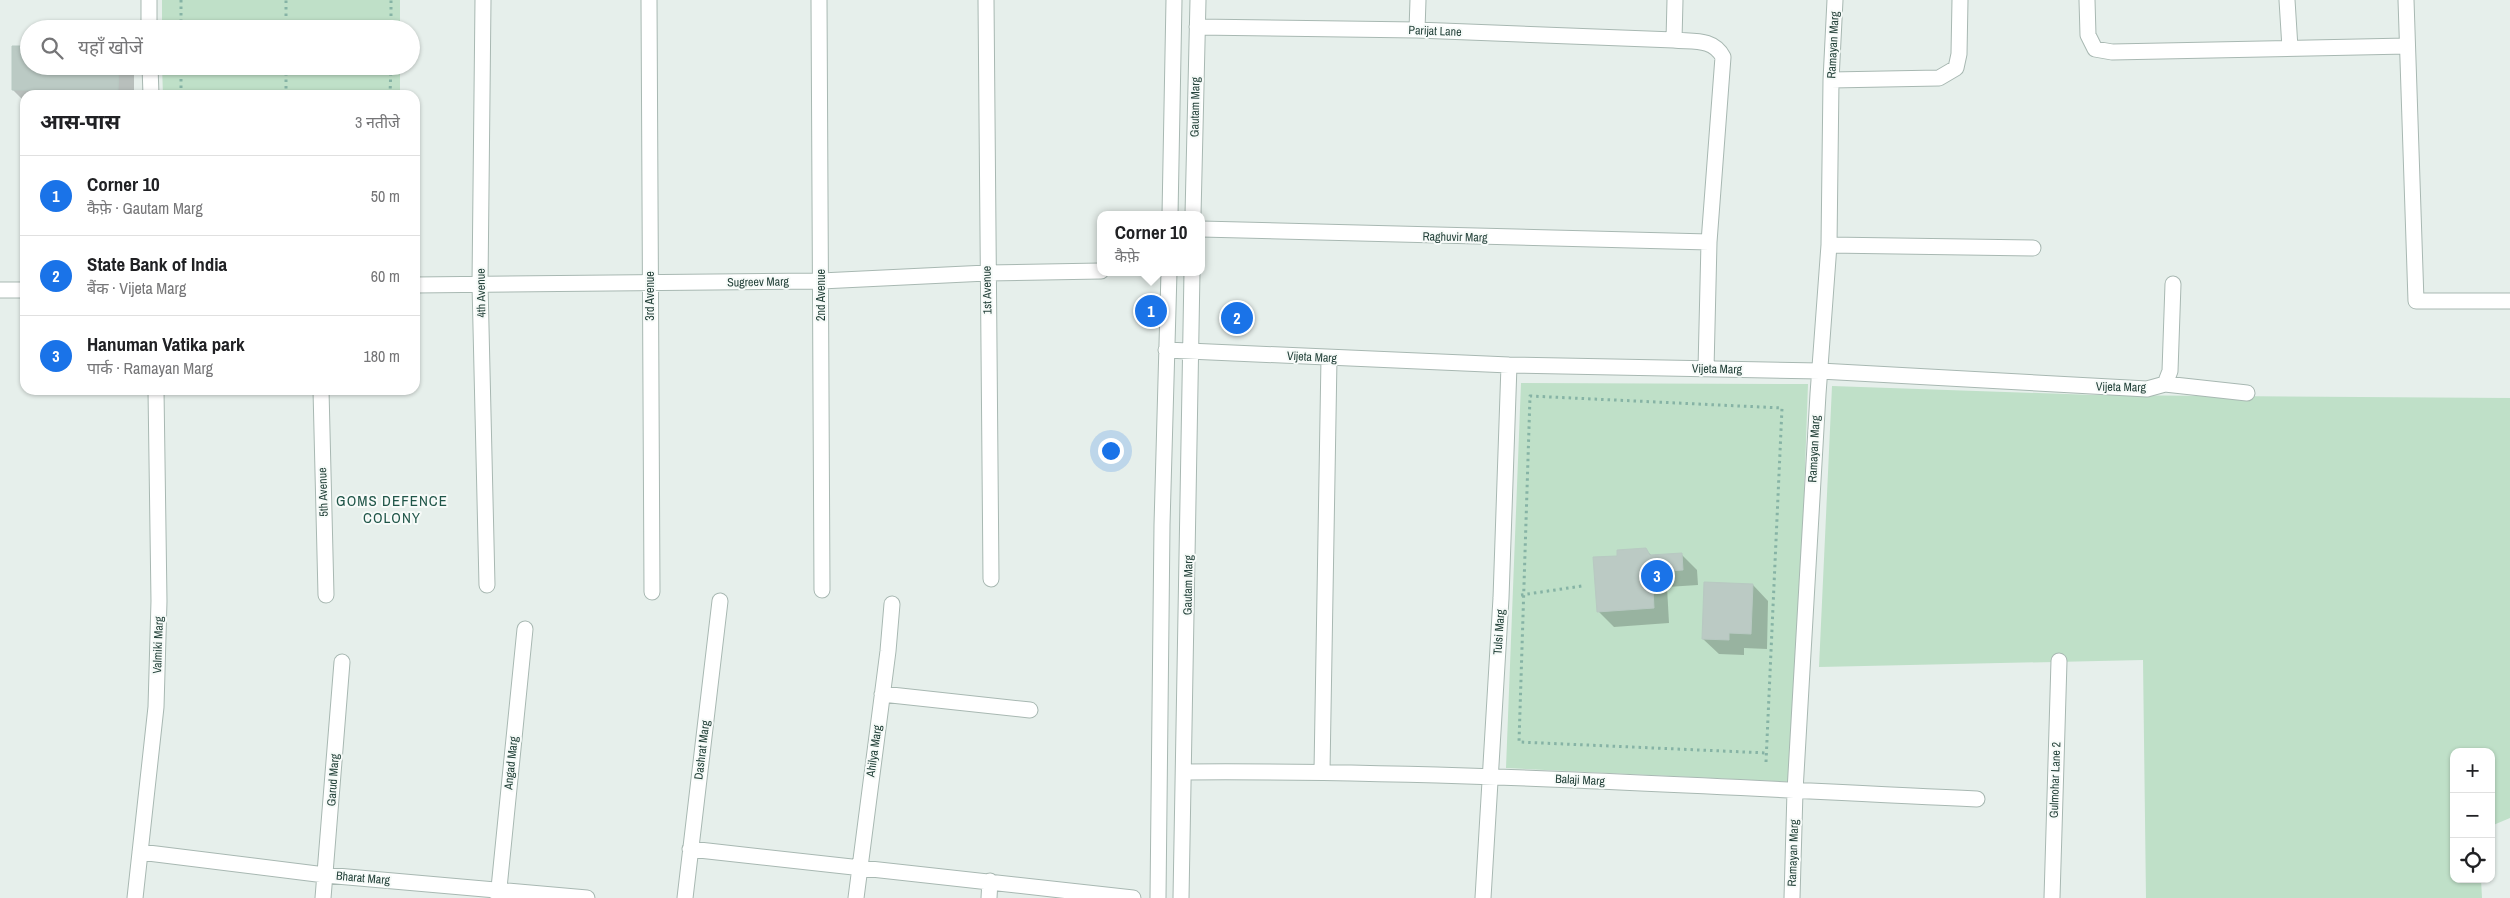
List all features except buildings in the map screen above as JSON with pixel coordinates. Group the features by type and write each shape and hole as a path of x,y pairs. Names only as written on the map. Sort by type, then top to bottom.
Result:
{"street":[{"path":"149,0 149,20"},
{"name":"4th Avenue","path":"483,0 480,284 487,585"},
{"name":"3rd Avenue","path":"649,0 652,592"},
{"name":"2nd Avenue","path":"819,0 822,590"},
{"name":"1st Avenue","path":"986,0 991,579"},
{"name":"Gautam Marg","path":"1170,211 1174,0"},
{"name":"Gautam Marg","path":"1193,211 1198,0"},
{"path":"1417,30 1418,0"},
{"path":"1674,40 1675,0"},
{"name":"Ramayan Marg","path":"1792,898 1795,791 1829,245 1831,80 1835,0"},
{"path":"1831,80 1939,78 1956,68 1959,54 1960,0"},
{"path":"2087,0 2088,34 2095,49 2112,52 2407,46"},
{"path":"2287,0 2290,48"},
{"path":"2406,0 2416,302 2510,301"},
{"name":"Parijat Lane","path":"1197,27 1417,30 1707,42 1718,48 1723,57 1708,242"},
{"path":"150,75 151,90"},
{"name":"Raghuvir Marg","path":"1205,229 1708,242"},
{"path":"1706,368 1708,242"},
{"path":"1829,245 2033,248"},
{"name":"Sugreev Marg","path":"420,285 821,281 987,273 1097,272"},
{"path":"1158,898 1166,350 1169,276"},
{"name":"Gautam Marg","path":"1182,898 1192,276"},
{"path":"2165,384 2170,370 2173,284"},
{"path":"0,290 20,290"},
{"name":"Vijeta Marg","path":"1166,350 1509,366 1706,368 1820,372 2147,389 2165,384 2247,393"},
{"path":"1322,771 1329,358"},
{"name":"Tulsi Marg","path":"1483,898 1488,775 1501,598 1509,366"},
{"name":"Valmiki Marg","path":"135,898 156,707 159,601 156,395"},
{"name":"5th Avenue","path":"321,395 326,595"},
{"name":"Dashrat Marg","path":"685,898 720,602"},
{"name":"Ahilya Marg","path":"856,898 892,604"},
{"name":"Angad Marg","path":"498,894 525,629"},
{"name":"Gulmohar Lane 2","path":"2052,898 2059,661"},
{"name":"Garud Marg","path":"323,898 342,662"},
{"path":"882,694 1030,710"},
{"name":"Balaji Marg","path":"1184,772 1322,771 1488,775 1977,799"},
{"path":"690,849 1133,898"},
{"name":"Bharat Marg","path":"140,852 498,894 587,898"},
{"path":"989,898 990,881"}],"path":[{"path":"180,0 181,20"},
{"path":"286,0 286,20"},
{"path":"391,0 391,20"},
{"path":"181,75 181,90"},
{"path":"286,75 286,90"},
{"path":"390,90 391,75"},
{"path":"1766,753 1519,742 1530,396 1782,408 1766,762"},
{"path":"1501,598 1582,586"}],"green space":[{"path":"162,0 400,0 400,20 162,20"},
{"path":"162,75 400,75 400,90 163,90"},
{"path":"1521,383 1808,384 1794,782 1506,768"},
{"path":"1832,386 2094,395 2510,398 2510,818 2495,824 2495,748 2450,748 2450,883 2481,883 2482,898 2146,898 2143,660 1819,667"}],"place":[{"name":"Corner 10","path":"1151,311"},
{"name":"State Bank of India","path":"1237,318"},
{"name":"Hanuman Vatika park","path":"1657,576"}],"district":[{"name":"GOMS DEFENCE COLONY","path":"392,508"}]}
